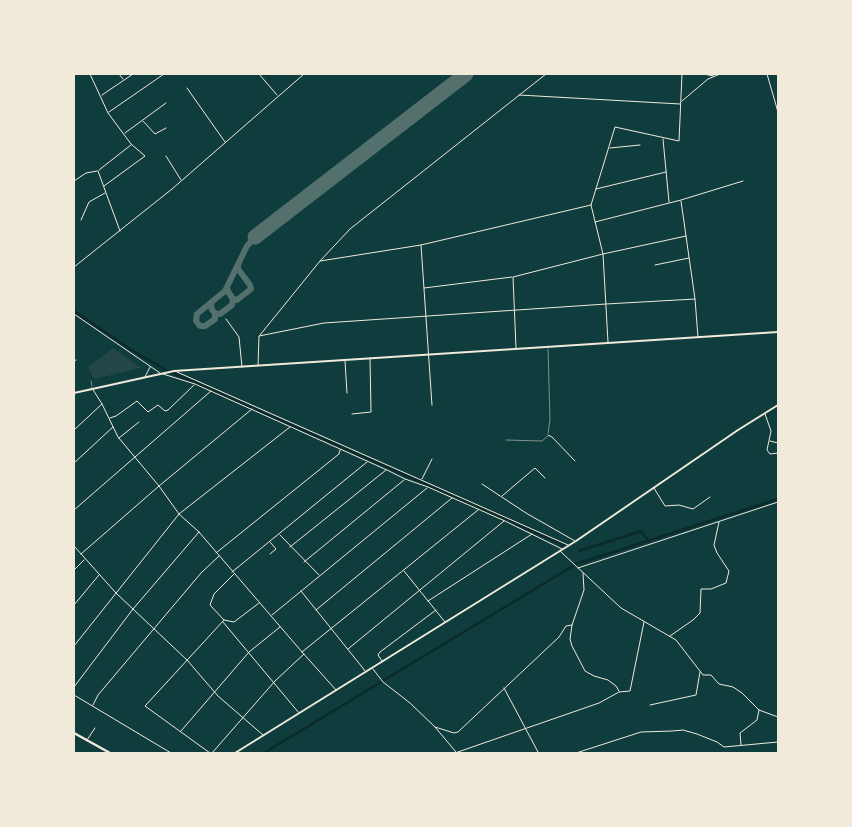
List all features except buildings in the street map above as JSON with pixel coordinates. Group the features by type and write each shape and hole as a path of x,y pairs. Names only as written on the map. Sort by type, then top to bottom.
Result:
{"highway":[{"path":"74,733 110,753"}],"main road":[{"path":"74,393 175,371 778,332"},
{"path":"235,753 576,541 738,430 778,405"}],"street":[{"path":"90,74 108,113 131,144 145,156 104,186"},
{"path":"119,74 123,80"},
{"path":"101,95 133,74"},
{"path":"108,113 164,74"},
{"path":"259,74 278,96"},
{"path":"74,268 172,189 304,74"},
{"path":"258,366 259,336 320,261 350,229 546,74"},
{"path":"608,343 603,254 591,205 614,127 679,141 682,74 696,74"},
{"path":"702,74 716,76"},
{"path":"519,95 681,102 708,79 720,74"},
{"path":"767,74 778,112"},
{"path":"187,88 225,142"},
{"path":"124,134 166,104"},
{"path":"143,120 154,134 166,128"},
{"path":"663,138 669,203"},
{"path":"74,181 86,173 98,171 131,144"},
{"path":"609,148 640,145"},
{"path":"166,156 181,181"},
{"path":"98,171 120,231"},
{"path":"595,189 666,172"},
{"path":"595,222 681,200 743,181"},
{"path":"81,220 89,202 106,192"},
{"path":"681,200 690,258 698,337"},
{"path":"320,261 421,245 591,205"},
{"path":"424,288 513,277 603,254 686,236"},
{"path":"421,245 432,404"},
{"path":"654,265 690,258"},
{"path":"513,277 516,349"},
{"path":"259,336 324,323 695,299"},
{"path":"74,314 164,374 195,384 291,426 387,470 404,480 428,487 563,549"},
{"path":"226,319 239,337 242,367"},
{"path":"352,414 371,412 370,358"},
{"path":"345,360 347,393"},
{"path":"144,378 150,366"},
{"path":"175,371 569,545"},
{"path":"109,418 116,416 137,401 148,412 158,405 165,411 168,410 195,384"},
{"path":"92,388 118,438 159,486 179,514 199,532 337,690"},
{"path":"74,510 211,392"},
{"path":"74,430 102,404"},
{"path":"81,554 252,409"},
{"path":"765,413 771,431 767,450 770,454 778,453"},
{"path":"118,438 139,422"},
{"path":"74,646 179,514 291,426"},
{"path":"74,463 113,427"},
{"path":"548,435 575,461"},
{"path":"769,440 778,443"},
{"path":"216,553 339,454 341,449"},
{"path":"422,480 432,459"},
{"path":"232,572 368,461"},
{"path":"502,497 535,468 545,478"},
{"path":"290,547 387,470"},
{"path":"304,562 404,480"},
{"path":"482,484 526,513 576,541"},
{"path":"271,616 428,487"},
{"path":"654,488 665,506 679,505 693,509 710,497"},
{"path":"316,610 452,498"},
{"path":"578,568 778,502"},
{"path":"302,652 479,510"},
{"path":"348,649 505,521"},
{"path":"670,636 700,613 701,588 711,589 726,582 729,571 716,553 714,545 719,521"},
{"path":"74,687 133,609 199,532"},
{"path":"279,534 319,576"},
{"path":"428,600 532,534"},
{"path":"270,541 276,549 270,554"},
{"path":"74,546 116,593 186,660 215,690 218,696 244,717 263,736"},
{"path":"559,551 621,608 676,640 703,675 711,675 719,684 733,687 759,710 778,717"},
{"path":"93,706 98,695 201,573 219,556"},
{"path":"74,570 85,559"},
{"path":"404,571 446,622"},
{"path":"583,572 584,590 572,625 570,639 572,646 585,671 613,683 619,692"},
{"path":"74,605 100,574"},
{"path":"234,574 214,594 210,604 300,713"},
{"path":"301,591 366,672"},
{"path":"223,620 234,622 260,603"},
{"path":"382,662 378,655 380,652 436,610"},
{"path":"223,620 145,706 211,753 275,682 304,654"},
{"path":"372,668 383,682 410,703 434,726 456,753 599,704 619,692 630,691 644,621"},
{"path":"434,726 454,733 458,732 559,637 566,626 572,625"},
{"path":"181,731 250,652 280,626"},
{"path":"650,705 696,695 700,672"},
{"path":"504,688 538,752 542,753"},
{"path":"74,695 171,753"},
{"path":"741,746 740,733 757,720 759,710"},
{"path":"87,740 95,728"},
{"path":"576,753 642,732 683,730 712,740 724,747 778,742"}],"lane":[{"path":"506,440 542,441 548,435 550,420 548,346"},
{"path":"91,381 92,388"}],"shaded area":[{"path":"113,348 141,368 94,379 88,367"}],"waterway":[{"path":"74,311 133,351 166,370 564,545"},
{"path":"576,564 778,499"},
{"path":"579,551 641,531 649,541"},
{"path":"384,680 573,566"},
{"path":"264,753 381,682"}],"taxiway":[{"path":"215,313 215,319 205,326 200,326 196,321 197,314 225,291 247,246 255,237"},
{"path":"227,288 233,299 237,300 251,289 238,269 238,265"},
{"path":"212,302 212,310 216,314 220,314 232,305 233,299"}],"runway":[{"path":"255,237 466,74"}]}
